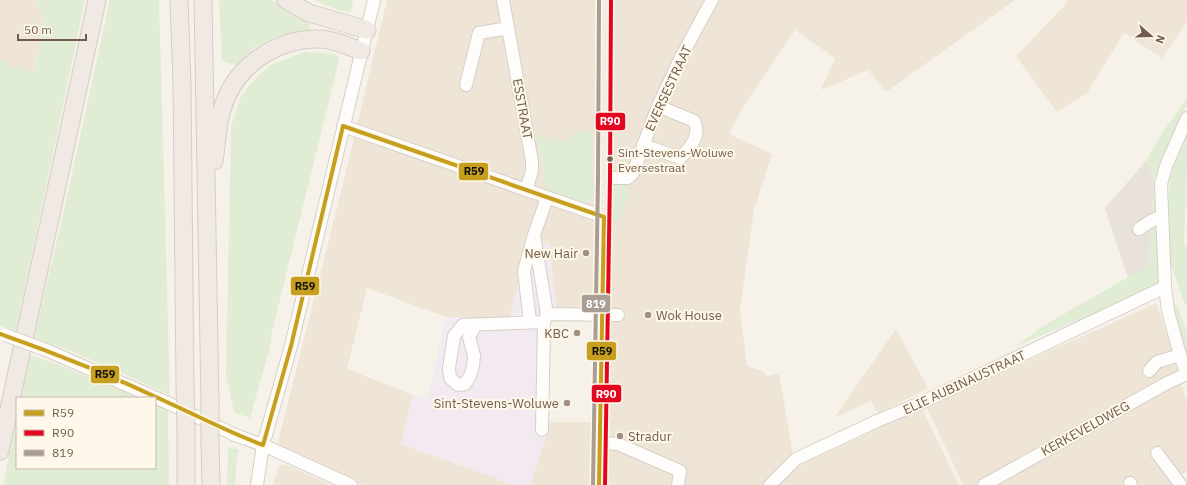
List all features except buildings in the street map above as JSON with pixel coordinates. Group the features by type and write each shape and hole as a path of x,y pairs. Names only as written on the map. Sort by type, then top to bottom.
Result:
{"highway":[{"path":"0,450 97,0"},
{"path":"179,0 182,84 186,485"},
{"path":"203,0 210,485"},
{"path":"286,0 310,13 367,30"},
{"path":"207,213 222,110 227,96 240,74 260,56 289,43 321,39 334,41 361,51"},
{"path":"0,395 19,360"}],"main road":[{"path":"599,485 606,0"}],"street":[{"path":"257,485 263,445 291,346 374,0"},
{"name":"ESSTRAAT","path":"503,0 532,161 532,171 526,190"},
{"name":"EVERSESTRAAT","path":"604,178 628,178 633,173 658,106 680,59 712,0"},
{"path":"466,85 479,33 508,28"},
{"path":"643,145 680,158 691,147 696,137 697,126 694,121 658,106"},
{"path":"1187,118 1166,166 1161,184 1165,287 1168,311 1180,356 1187,374"},
{"path":"343,126 604,217"},
{"path":"530,322 524,271 534,235 547,198"},
{"path":"1139,229 1150,221 1162,216"},
{"path":"534,235 545,318 542,430"},
{"name":"ELIE AUBINAUSTRAAT","path":"770,485 796,459 877,421 923,402 1165,287"},
{"path":"476,324 469,338 472,347 473,366 470,376 465,384 462,385 454,383 450,378 449,368 452,347 454,336 463,325 476,324 530,322 545,318 602,314 618,316"},
{"path":"2,335 46,350 154,397"},
{"path":"452,347 472,347"},
{"path":"1149,371 1157,362 1180,356"},
{"name":"KERKEVELDWEG","path":"984,485 1148,393 1187,374"},
{"path":"156,398 235,435 263,445 351,485"},
{"path":"600,443 618,444 680,470 678,485"},
{"path":"1157,453 1182,483"}],"shaded area":[{"path":"0,0 35,0 44,19 0,247"},
{"path":"387,0 595,0 598,203 595,309 556,310 549,243 510,320 446,317 367,288 347,369 413,395 401,444 515,485 361,485 349,478 277,446 341,192"},
{"path":"613,0 1015,0 886,92 868,70 821,90 835,58 795,30 744,106 729,134 772,154 754,210 740,310 747,366 763,371 767,376 779,373 793,454 774,485 606,485"},
{"path":"1067,0 1187,0 1187,22 1162,58 1124,33 1087,93 1057,112 1016,56 1066,4"},
{"path":"1146,161 1154,180 1149,265 1128,278 1105,208"},
{"path":"529,240 549,243 556,310 555,321 546,321 545,417 551,422 530,485 515,485 401,444 413,395 427,399 446,317 509,320"},
{"path":"1157,303 1187,402 1187,471 1179,477 1186,485 963,485 926,406"},
{"path":"896,329 928,388 916,395 922,408 915,395 878,413 871,401 834,418"},
{"path":"922,408 959,485 777,485 792,471 809,461"},
{"path":"551,422 591,422 590,485 530,485"},
{"path":"285,464 331,485 273,485 280,465"}],"green space":[{"path":"35,0 85,0 16,331 0,326 0,58 18,70 19,65 34,73 44,19"},
{"path":"110,0 159,0 170,395 76,353 34,338 62,219"},
{"path":"219,0 271,0 310,23 309,34 275,37 252,49 236,65 222,61"},
{"path":"314,0 353,0 351,12 338,10"},
{"path":"304,52 336,54 339,60 272,332 270,347 250,418 234,412 226,375 231,127 241,96 254,80 270,65"},
{"path":"1187,98 1187,106 1154,180 1146,161 1160,136"},
{"path":"1187,129 1184,243 1187,247 1187,305 1185,305 1171,265 1168,216 1170,179 1181,139"},
{"path":"578,131 592,132 594,192 590,201 585,204 546,190 540,152 535,135 566,141"},
{"path":"1154,180 1157,184 1163,284 1015,347 1043,326 1149,265"},
{"path":"626,185 626,189 630,191 619,222 611,219 612,186"},
{"path":"1172,300 1178,307 1187,332 1187,357 1174,313"},
{"path":"30,355 65,367 137,397 21,397"},
{"path":"156,405 168,410 169,485 3,485 16,421 16,469 156,469"},
{"path":"228,448 239,449 235,485 227,485"}],"transit line":[{"name":"819","path":"593,485 598,178 599,0"},
{"name":"R90","path":"605,485 610,178 611,0"},
{"name":"R59","path":"343,126 604,217"},
{"name":"R59","path":"263,445 291,346 343,126"},
{"name":"R59","path":"599,485 604,217"},
{"name":"R59","path":"0,334 106,375 263,445"}],"place":[{"name":"Sint-Stevens-Woluwe Eversestraat","path":"610,159"},
{"name":"New Hair","path":"586,253"},
{"name":"Wok House","path":"648,315"},
{"name":"KBC","path":"577,333"},
{"name":"Sint-Stevens-Woluwe","path":"567,403"},
{"name":"Stradur","path":"620,436"}]}
